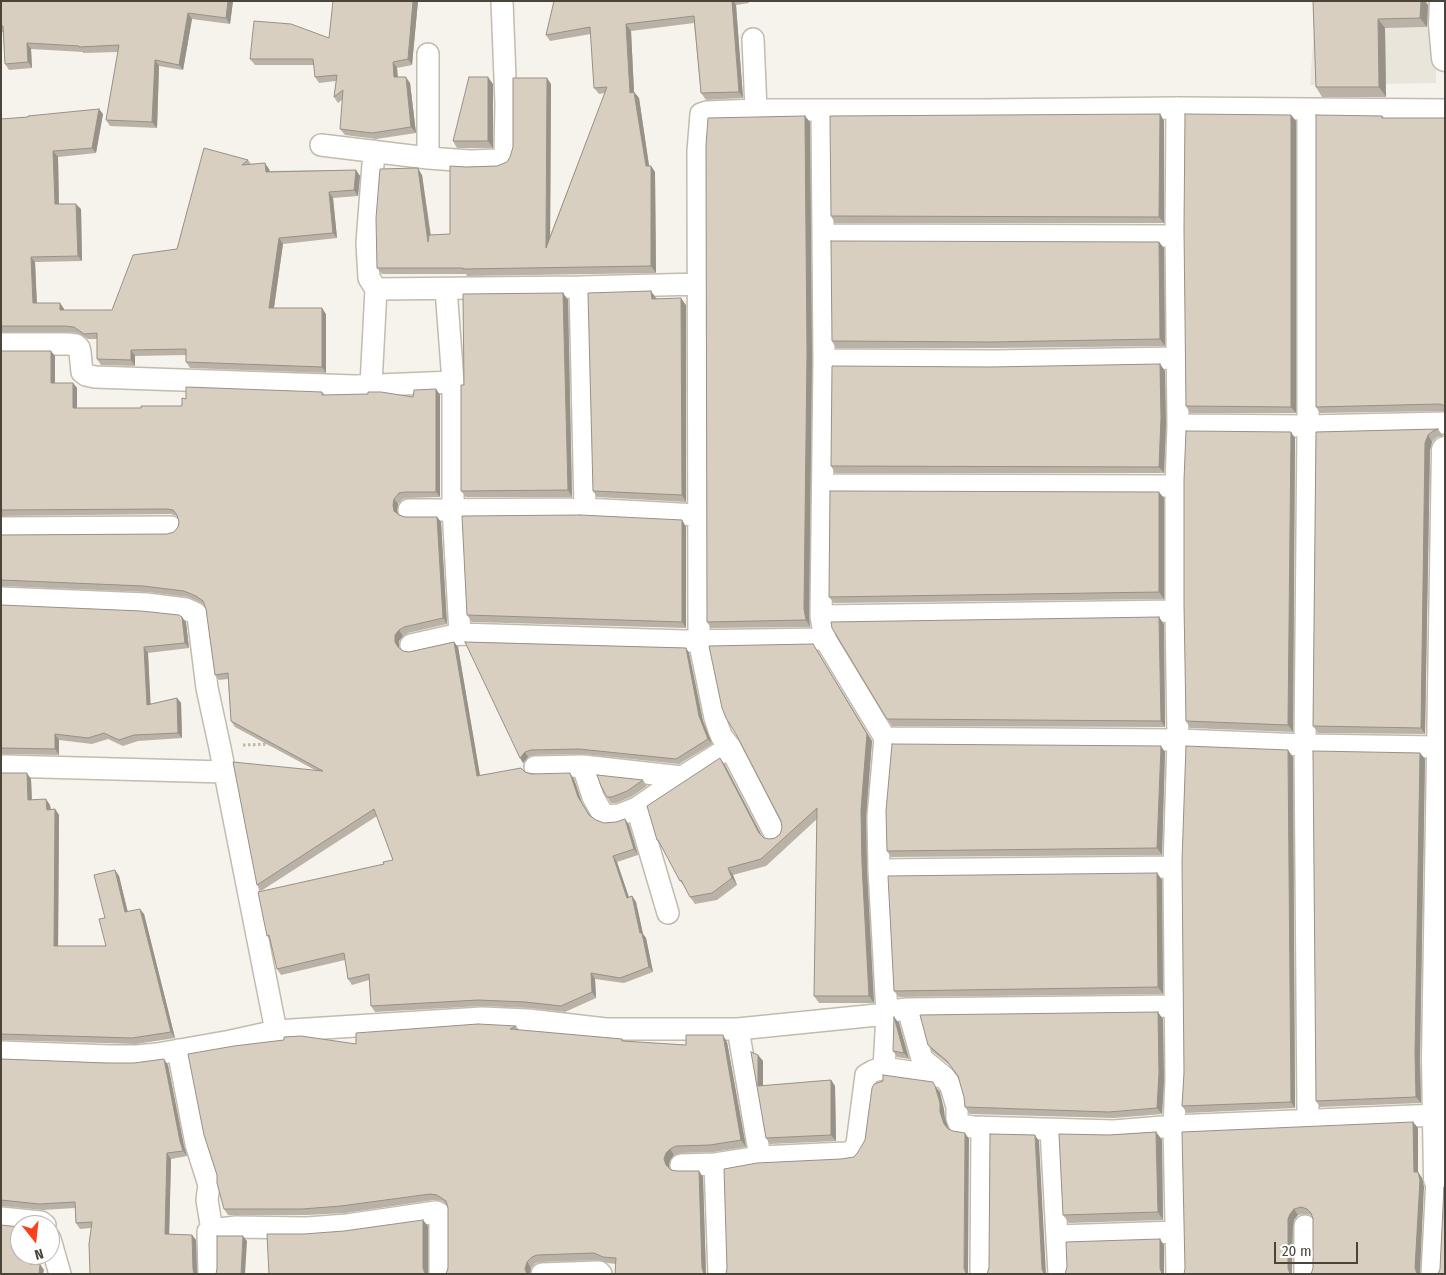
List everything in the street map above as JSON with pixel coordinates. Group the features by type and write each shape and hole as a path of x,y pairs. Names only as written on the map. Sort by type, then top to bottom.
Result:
{"street":[{"path":"321,145 428,158 470,161 499,160 505,156 506,104 502,1"},
{"path":"1443,1 1442,24 1445,58"},
{"path":"753,39 756,110"},
{"path":"428,54 428,158"},
{"path":"1177,108 1178,425 1176,611 1178,740 1174,867 1176,1080 1174,1126 1177,1274"},
{"path":"775,834 730,747 722,737 715,718 699,640 698,152 700,115 707,112 756,110 1177,108 1445,110"},
{"path":"822,110 824,360 821,616 825,639 885,738 878,817 887,1014 884,1068"},
{"path":"1308,110 1305,745 1308,1120"},
{"path":"370,385 376,289 370,278 368,243 374,151"},
{"path":"823,235 1176,236"},
{"path":"376,289 698,284"},
{"path":"580,287 585,510"},
{"path":"446,289 453,382 453,509 460,634"},
{"path":"1,344 76,345 80,352 82,372 95,377 370,385 453,382"},
{"path":"824,360 995,361 1177,358"},
{"path":"1178,425 1308,426 1445,423"},
{"path":"1432,1274 1441,1179 1437,1115 1440,1059 1442,847 1439,747 1445,450"},
{"path":"823,485 1176,486"},
{"path":"410,510 585,510 698,515"},
{"path":"1,528 171,527"},
{"path":"1,598 146,604 186,609 195,613 199,619 207,688 276,1031"},
{"path":"821,616 1176,611"},
{"path":"411,645 460,634 684,641 825,639"},
{"path":"885,738 1178,740 1305,745 1439,747"},
{"path":"583,766 593,797 601,811 607,816 619,815 636,808 682,776 730,747"},
{"path":"5,766 224,772"},
{"path":"535,768 583,766 682,776"},
{"path":"636,808 668,913"},
{"path":"879,870 1174,867"},
{"path":"1,1052 137,1056 232,1041 276,1031 482,1018 528,1020 606,1029 738,1029 887,1014 908,1009 1175,1006"},
{"path":"908,1009 922,1058 944,1077 951,1086 960,1125 1114,1131 1174,1126 1437,1115"},
{"path":"738,1029 760,1157"},
{"path":"178,1050 196,1144 209,1185 207,1200 212,1230"},
{"path":"681,1165 715,1164 760,1157 854,1151 858,1138 866,1075 884,1068 944,1077"},
{"path":"981,1274 982,1127"},
{"path":"1051,1130 1059,1274"},
{"path":"715,1164 719,1274"},
{"path":"209,1274 208,1232 212,1230 307,1228 347,1225 436,1212 440,1214 440,1274"},
{"path":"1305,1226 1305,1274"},
{"path":"1057,1236 1176,1232"},
{"path":"542,1274 599,1272 601,1274"}],"path":[{"path":"220,748 272,743"}],"shaded area":[{"path":"1316,1 1437,1 1436,83 1310,85"}],"building":[{"path":"1,1 228,1 226,18 188,13 179,65 155,60 152,122 106,120 119,45 79,47 27,43 28,62 5,64 3,26 1,26"},
{"path":"333,1 413,1 408,59 393,62 394,77 406,77 411,127 372,133 340,129 343,90 334,97 337,75 315,77 313,59 250,59 254,21 291,24 329,38"},
{"path":"554,1 732,1 739,92 701,93 694,16 626,24 630,93 634,92 646,166 651,166 651,266 463,269 377,268 376,218 380,169 418,168 428,242 429,235 450,234 450,166 497,166 507,162 510,157 513,147 513,78 547,78 546,248 607,87 594,88 590,27 546,35"},
{"path":"1313,1 1421,1 1420,18 1378,19 1379,87 1316,87"},
{"path":"469,77 488,77 488,141 453,141"},
{"path":"99,109 92,148 53,151 55,204 76,204 78,256 31,257 33,303 60,303 60,310 112,310 133,255 177,249 204,148 248,160 242,165 265,163 266,172 356,170 354,190 329,192 333,233 279,238 269,308 322,308 322,367 186,362 186,349 131,350 131,360 97,359 97,333 84,334 74,327 65,326 1,326 1,119"},
{"path":"1160,114 1159,217 831,216 830,116"},
{"path":"1185,114 1291,115 1291,407 1186,406"},
{"path":"1316,115 1445,118 1445,406 1440,404 1316,407"},
{"path":"805,116 807,353 804,609 806,620 707,622 706,145 708,118"},
{"path":"831,241 1159,242 1160,339 990,342 832,341"},
{"path":"651,291 652,299 681,298 682,495 593,491 588,293"},
{"path":"563,293 568,490 461,491 461,385 464,385 463,294"},
{"path":"1,351 51,351 51,383 73,383 73,408 182,406 182,398 186,399 186,387 322,392 322,395 381,392 413,397 414,390 436,389 436,492 399,493 394,499 393,505 394,511 405,517 437,517 443,618 404,627 395,635 395,642 403,651 409,652 454,642 477,776 521,768 531,774 570,773 578,797 589,815 604,823 625,819 634,849 613,856 627,898 632,896 649,967 620,978 591,973 592,992 561,1006 478,1000 371,1006 369,974 348,979 344,953 277,969 269,935 267,936 258,892 384,864 383,862 393,860 374,809 257,885 233,762 323,771 231,721 228,673 215,675 206,609 203,601 184,591 143,586 1,580 1,535 167,534 174,532 179,522 173,510 167,509 1,510"},
{"path":"1160,364 1161,418 1159,467 831,466 832,366 990,367"},
{"path":"1438,429 1428,435 1425,443 1421,728 1313,726 1316,432"},
{"path":"1186,431 1291,432 1288,725 1186,721 1184,480"},
{"path":"830,491 1159,492 1159,592 829,597"},
{"path":"580,515 682,520 682,622 467,615 462,516"},
{"path":"1,605 141,611 179,615 182,617 185,643 144,647 147,705 177,698 178,733 134,735 119,740 104,733 88,738 55,734 55,749 1,748"},
{"path":"1159,617 1161,721 887,719 832,628 831,622"},
{"path":"465,642 686,648 699,716 708,739 676,759 579,749 531,750 525,752 520,758"},
{"path":"813,644 867,734 861,810 869,996 814,996 817,808 761,859 728,868 732,878 712,893 690,897 657,840 647,806 720,758 759,833 764,838 770,839 780,834 782,828 781,821 722,708 709,646"},
{"path":"892,744 1161,746 1157,848 887,851 886,811"},
{"path":"1186,746 1288,750 1291,1102 1182,1106 1184,1073 1182,861"},
{"path":"1313,751 1420,753 1415,1053 1416,1097 1316,1101"},
{"path":"1,773 27,773 28,800 46,799 47,810 55,809 54,946 106,946 99,919 105,918 94,875 115,870 125,912 140,909 171,1032 132,1038 1,1034"},
{"path":"597,775 643,780 627,791 607,797"},
{"path":"1157,873 1158,987 894,991 888,876"},
{"path":"1158,1012 1159,1073 1157,1108 1109,1112 965,1107 958,1076 947,1061 928,1045 920,1015"},
{"path":"894,1017 904,1053 893,1051"},
{"path":"478,1024 516,1026 510,1029 622,1039 622,1041 686,1045 686,1035 723,1035 741,1140 710,1145 676,1146 666,1153 664,1159 666,1165 671,1170 699,1171 702,1268 704,1274 615,1274 616,1258 603,1257 594,1253 537,1255 527,1262 525,1269 527,1274 446,1274 448,1268 448,1208 446,1201 437,1195 430,1194 341,1206 302,1209 224,1209 217,1183 217,1175 204,1135 188,1054 284,1040 284,1037 301,1036 356,1044 356,1033"},
{"path":"751,1052 758,1055 758,1086 831,1080 831,1135 766,1138"},
{"path":"1,1059 134,1063 164,1059 183,1151 167,1153 165,1234 192,1235 194,1274 90,1274 89,1244 92,1222 76,1223 75,1202 39,1204 1,1200"},
{"path":"883,1075 933,1082 944,1124 948,1129 965,1133 964,1268 966,1274 726,1274 724,1169 757,1163 854,1157 865,1140 872,1088 874,1084 883,1081"},
{"path":"1413,1122 1414,1172 1418,1172 1420,1180 1415,1268 1417,1274 1311,1274 1313,1268 1313,1219 1307,1209 1301,1207 1294,1209 1288,1219 1288,1268 1290,1274 1184,1274 1182,1132"},
{"path":"1156,1132 1158,1212 1063,1215 1059,1134 1109,1135"},
{"path":"990,1134 1035,1135 1042,1269 1044,1274 987,1274 989,1268"},
{"path":"1444,1187 1445,1274 1438,1274 1440,1269"},
{"path":"423,1220 423,1268 425,1274 269,1274 267,1234 344,1231"},
{"path":"1,1225 10,1226 10,1265 40,1265 39,1274 1,1274"},
{"path":"217,1236 243,1236 241,1274 216,1274"},
{"path":"1160,1239 1160,1268 1162,1274 1065,1274 1067,1267 1066,1242"}]}
